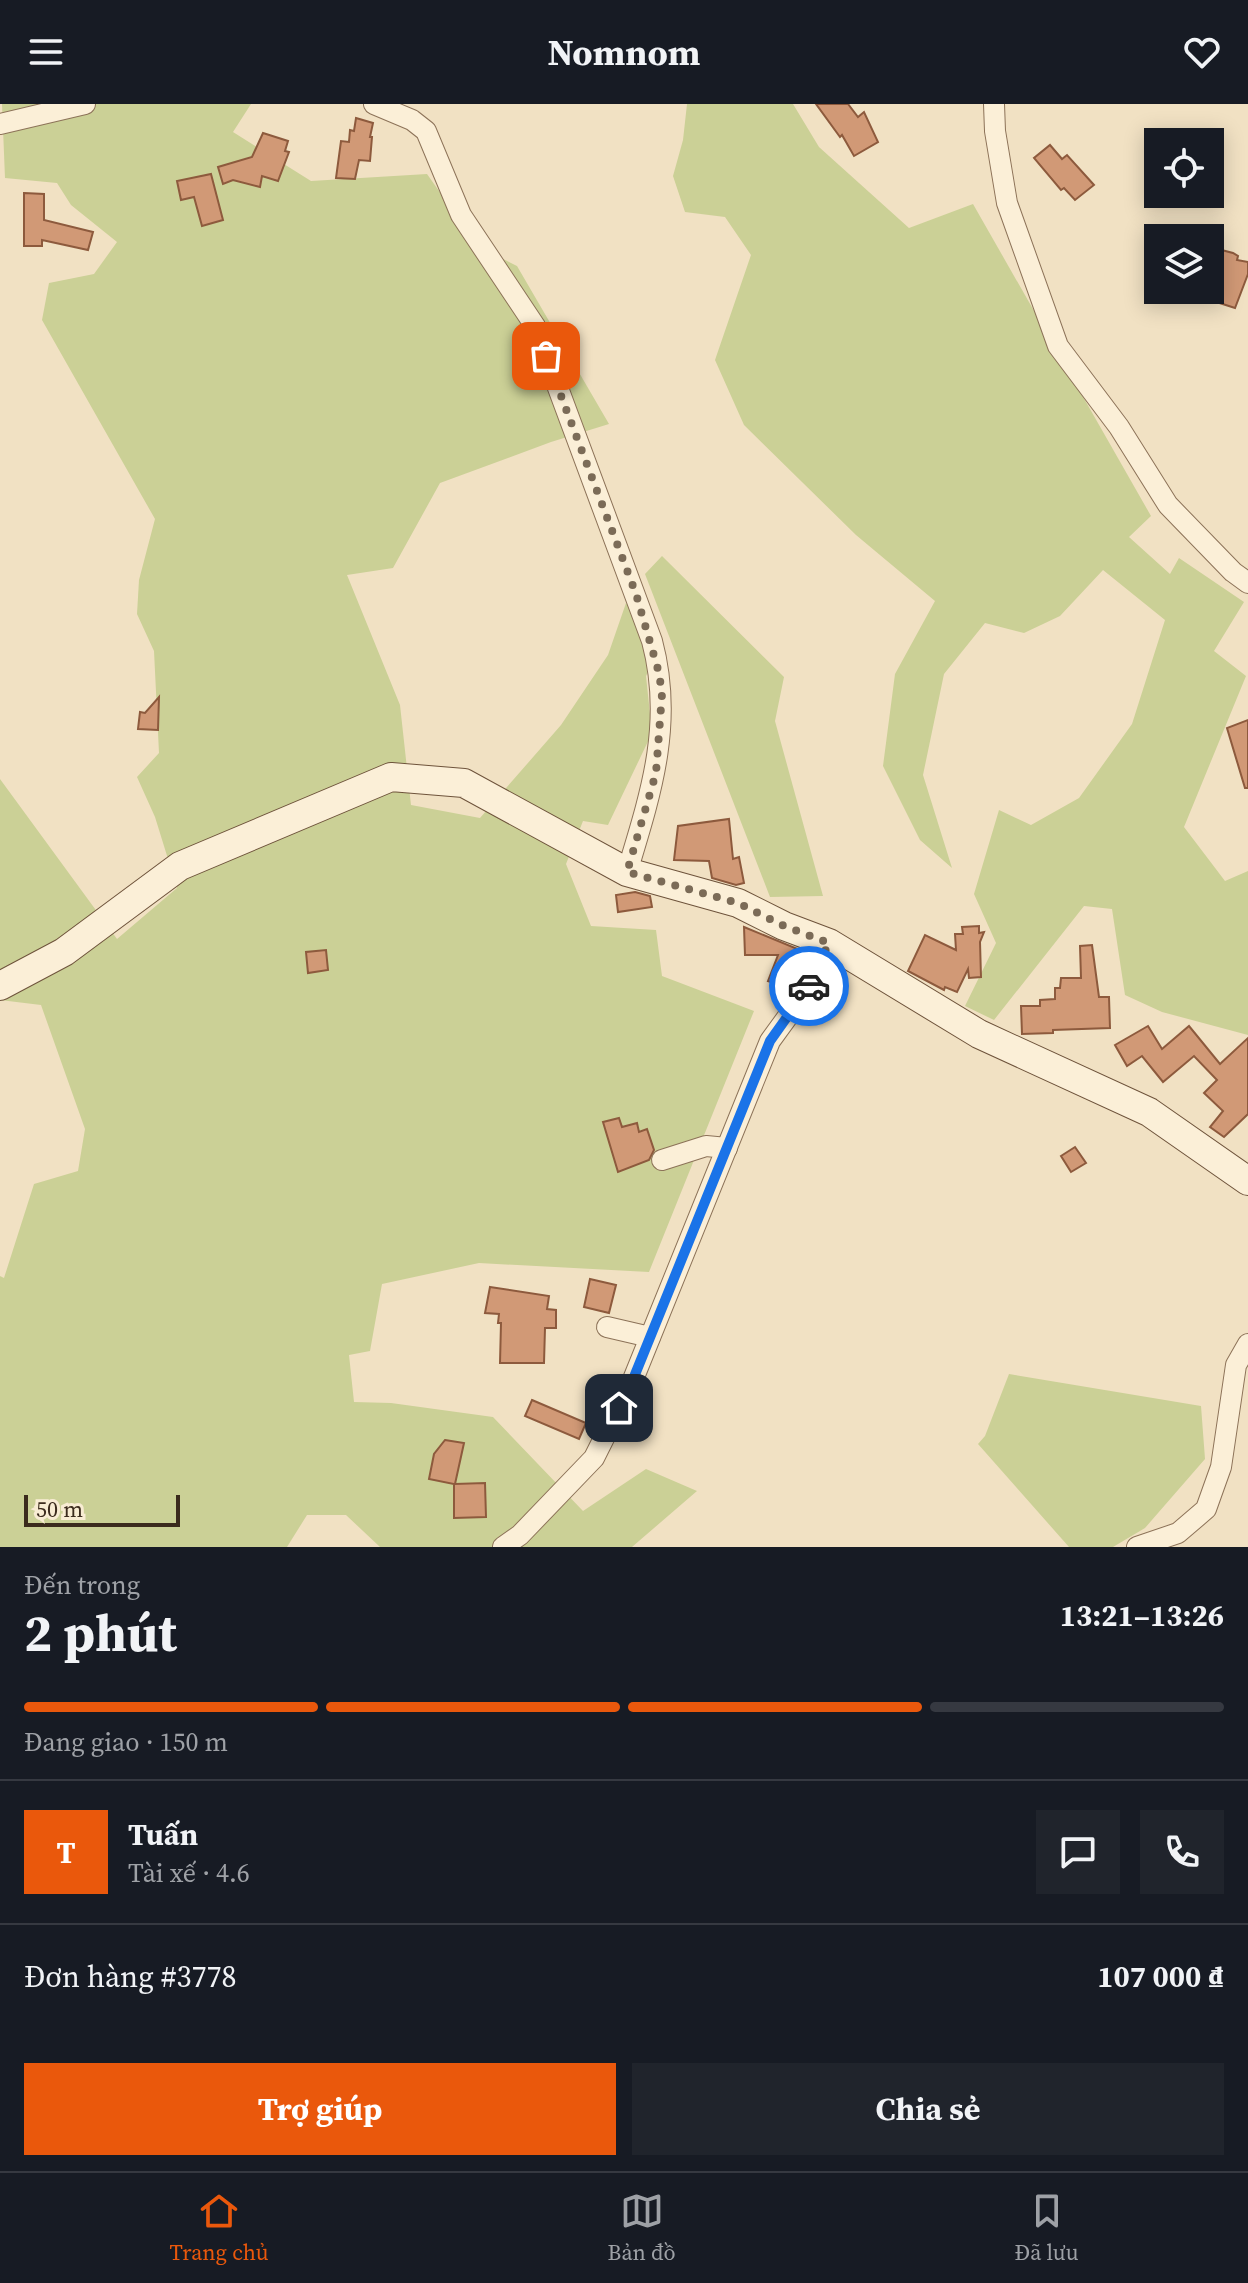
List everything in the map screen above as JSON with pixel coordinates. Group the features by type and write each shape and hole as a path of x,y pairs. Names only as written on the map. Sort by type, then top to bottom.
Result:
{"street":[{"path":"0,124 85,104"},
{"path":"374,104 412,120 426,131 461,215 535,326 648,629 662,694 659,749 652,789 627,872"},
{"path":"994,104 995,131 1007,203 1036,292 1058,346 1119,427 1168,505 1224,564 1248,583"},
{"path":"0,986 64,952 180,866 391,777 464,783 627,872 738,903 784,926 829,943 979,1034 1149,1112 1248,1181"},
{"path":"503,1547 520,1535 594,1458 632,1382 770,1041 815,979 829,943"},
{"path":"662,1160 706,1146 727,1148"},
{"path":"607,1327 650,1337"},
{"path":"1137,1547 1178,1533 1206,1509 1221,1467 1236,1365 1248,1344"}],"green space":[{"path":"2,104 251,104 233,132 311,181 427,174 478,246 517,266 609,424 440,483 393,568 347,575 400,705 411,805 480,818 561,725 608,655 626,603 661,645 646,676 652,733 608,825 583,821 566,864 591,926 656,930 662,976 754,1011 649,1272 479,1263 382,1284 370,1351 349,1355 354,1402 391,1403 493,1417 583,1511 646,1469 697,1491 632,1547 380,1547 346,1515 307,1515 287,1547 0,1547 0,1276 4,1278 34,1184 78,1171 85,1129 41,1005 0,1000 0,779 117,939 177,888 155,817 137,777 159,753 154,651 137,614 139,580 155,519 42,320 49,283 94,274 117,242 71,205 57,183 5,178"},
{"path":"687,104 793,104 819,147 909,228 973,204 1151,516 1129,537 1170,574 1179,558 1244,602 1214,651 1246,676 1184,827 1225,881 1248,871 1248,1035 1162,1012 1125,995 1112,909 1084,906 994,1020 965,1006 996,943 974,894 999,810 1031,825 1079,798 1132,724 1165,620 1103,570 1060,616 1024,633 985,623 944,674 923,775 952,868 920,840 883,766 895,674 935,601 856,535 744,425 715,360 751,255 725,217 685,212 673,176 683,140"},
{"path":"662,556 784,677 775,721 823,896 770,897 645,574"},
{"path":"1009,1374 1201,1406 1205,1459 1145,1528 1113,1547 1069,1547 978,1444 985,1436"}],"building":[{"path":"816,104 848,104 858,117 864,112 878,142 854,156 842,135 840,137"},
{"path":"356,118 373,123 370,161 359,160 355,179 336,178 341,141 349,142"},
{"path":"263,133 288,141 285,151 289,152 278,181 262,176 260,187 233,180 223,184 218,167 252,157"},
{"path":"1050,145 1062,159 1067,155 1094,185 1075,200 1064,188 1061,190 1034,158"},
{"path":"211,174 223,220 202,226 194,197 181,200 177,181"},
{"path":"24,193 44,194 44,220 93,232 88,250 42,240 42,246 24,246"},
{"path":"1224,251 1238,256 1237,260 1248,262 1248,274 1235,308 1223,304"},
{"path":"159,697 158,730 138,729 140,712 145,713"},
{"path":"1248,720 1248,788 1245,788 1227,728"},
{"path":"729,819 733,859 739,857 744,883 736,885 712,878 709,861 674,860 678,826"},
{"path":"635,892 650,896 652,907 618,912 616,895"},
{"path":"979,926 979,933 984,932 980,942 981,977 969,978 968,969 957,992 945,987 944,990 908,971 925,935 956,950 955,934 963,934 962,927"},
{"path":"744,927 800,950 787,987 768,981 778,955 745,955"},
{"path":"1092,945 1099,997 1109,997 1110,1028 1022,1034 1021,1006 1040,1006 1040,1000 1055,999 1055,988 1060,988 1061,978 1081,978 1080,946"},
{"path":"326,950 328,970 308,973 306,952"},
{"path":"1148,1026 1162,1049 1189,1026 1220,1064 1248,1038 1248,1114 1224,1137 1210,1127 1223,1111 1204,1093 1217,1080 1194,1056 1163,1082 1142,1056 1127,1066 1115,1045"},
{"path":"619,1118 622,1127 637,1123 639,1132 647,1129 654,1150 649,1160 618,1172 603,1122"},
{"path":"1075,1147 1086,1163 1071,1172 1061,1156"},
{"path":"590,1279 616,1285 609,1313 584,1307"},
{"path":"490,1287 549,1296 547,1309 556,1310 556,1328 545,1328 544,1363 500,1363 499,1314 485,1313"},
{"path":"532,1400 586,1423 579,1439 525,1416"},
{"path":"445,1440 464,1443 455,1484 485,1483 486,1517 454,1518 454,1484 429,1479 434,1454"}],"way so far":[{"path":"546,356 636,594 659,673 662,694 656,773 627,872 738,903 784,926 829,943 815,979 809,986"}],"route":[{"path":"619,1408 770,1041 809,986"}]}
